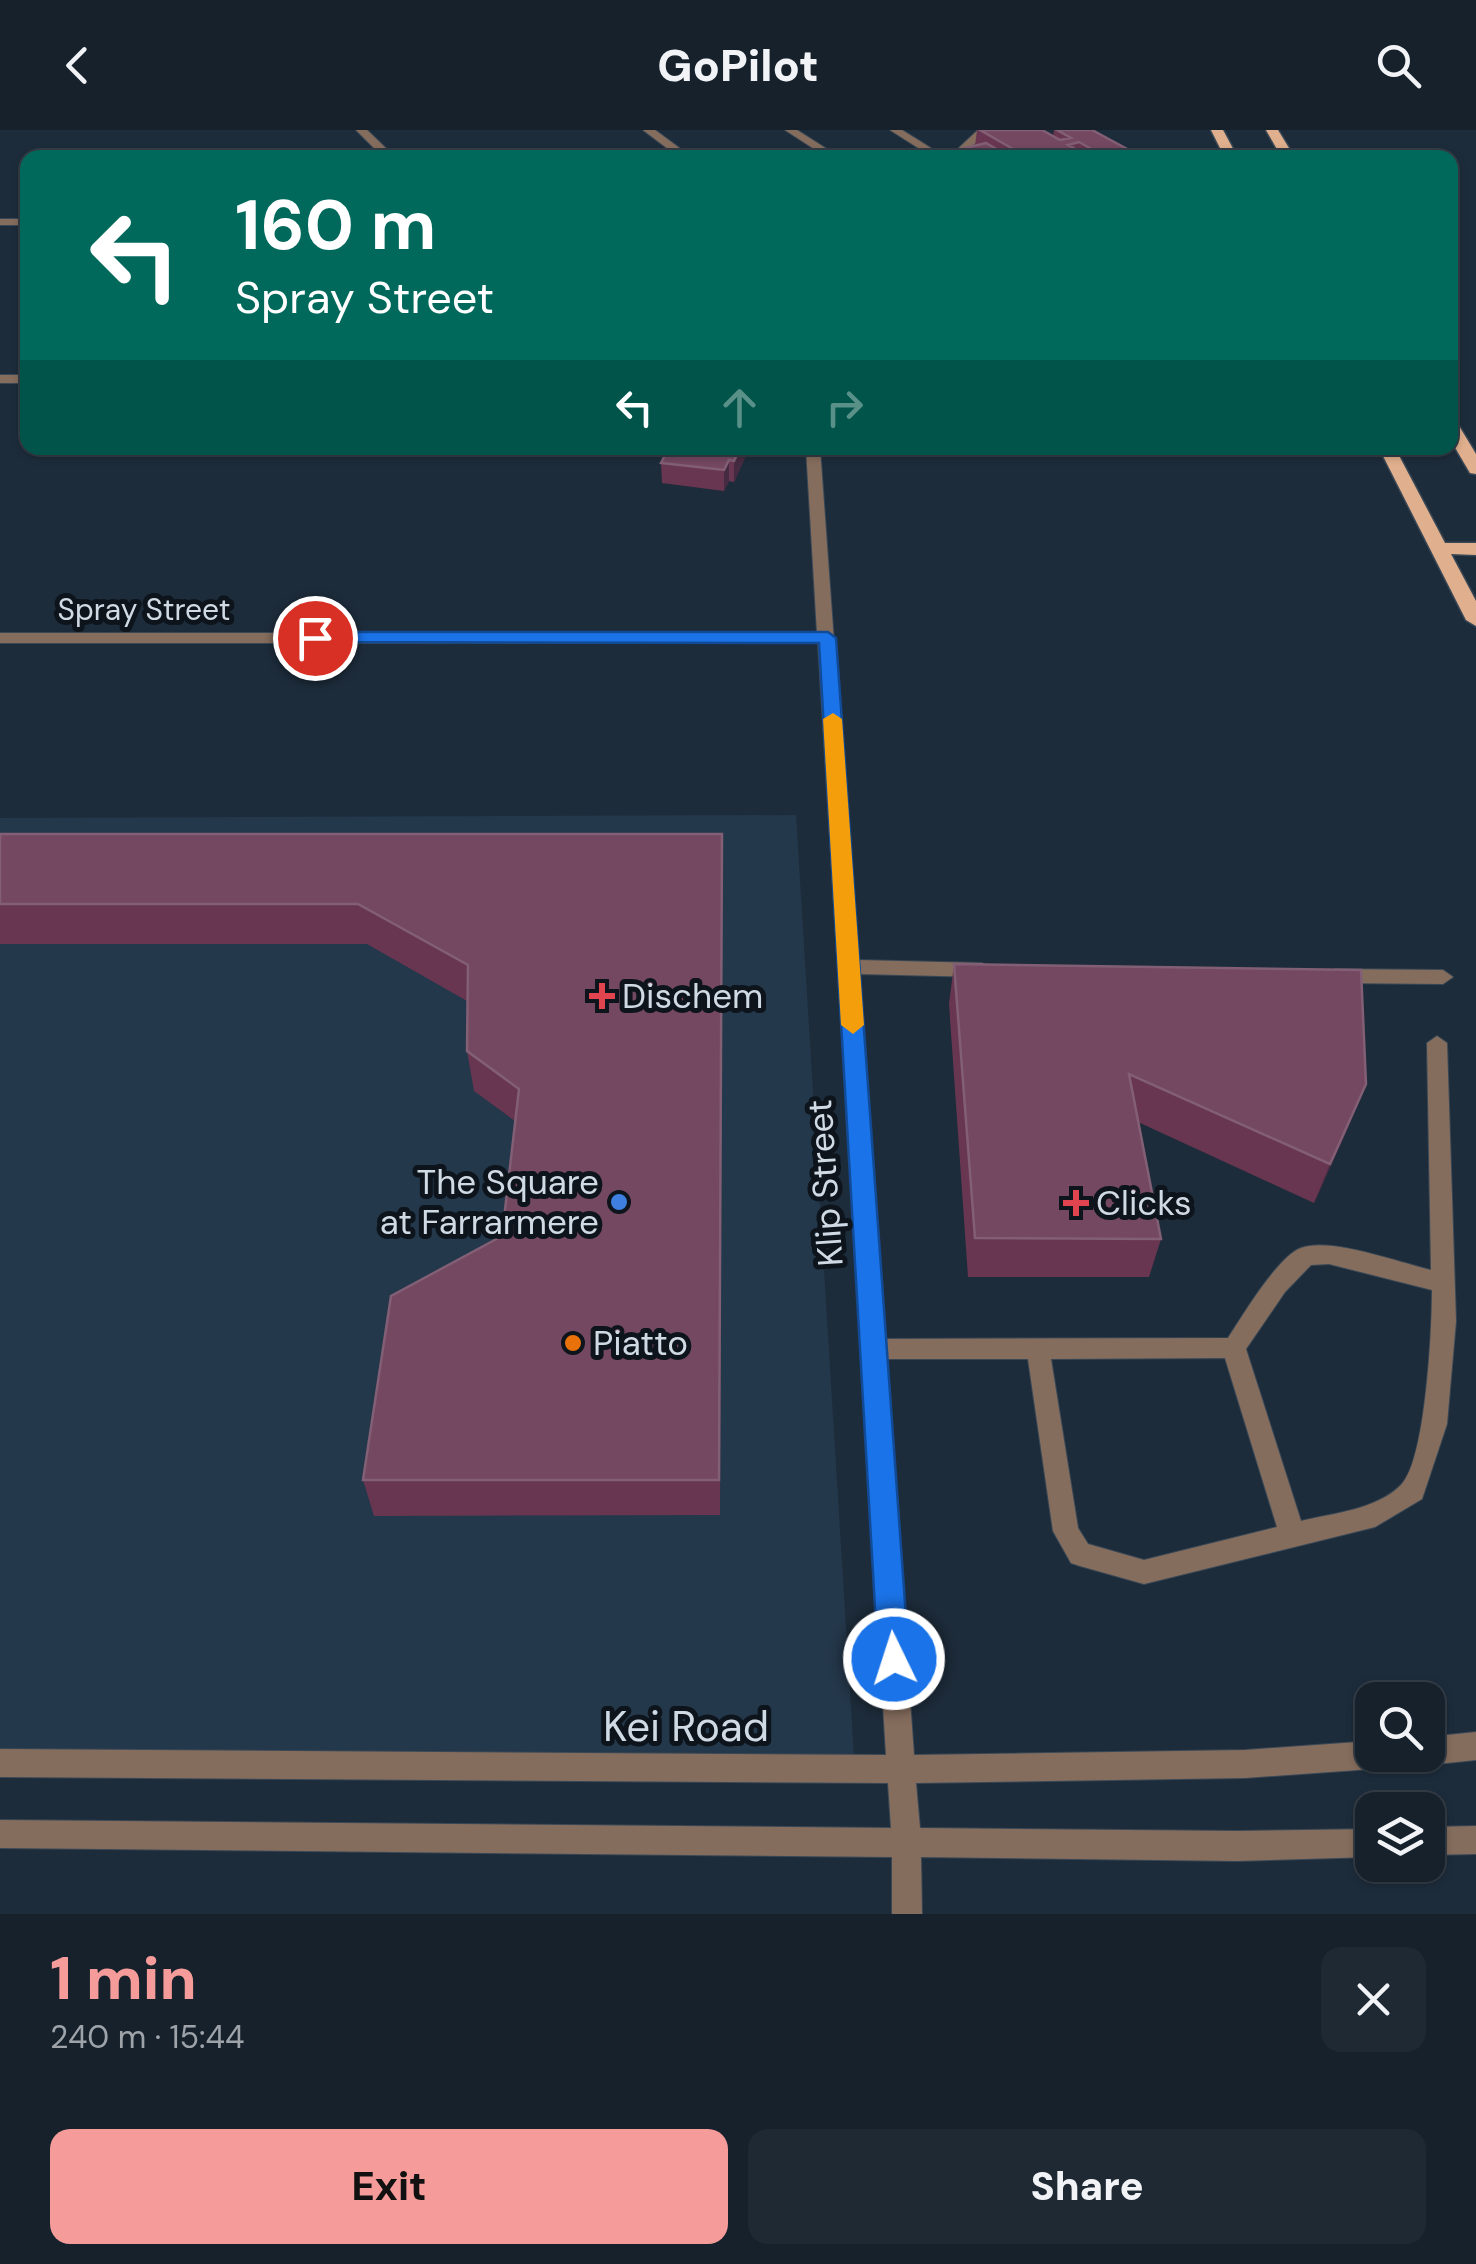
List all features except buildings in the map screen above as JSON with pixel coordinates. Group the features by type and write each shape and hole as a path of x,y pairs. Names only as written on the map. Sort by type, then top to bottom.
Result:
{"main road":[{"path":"1458,439 1476,469"},
{"path":"1391,455 1476,620"},
{"path":"1440,548 1476,549"}],"street":[{"path":"361,130 383,150"},
{"path":"648,130 677,150"},
{"path":"790,130 823,150"},
{"path":"895,130 929,150"},
{"path":"963,150 984,130"},
{"name":"Klip Street","path":"814,455 906,1842 907,1914"},
{"name":"Spray Street","path":"0,638 828,638"},
{"path":"849,967 1000,970"},
{"path":"1308,975 1444,977"},
{"path":"1038,1349 1066,1531 1080,1554 1144,1572 1375,1515 1413,1492 1435,1424 1444,1282 1436,1043"},
{"path":"1234,1348 1277,1285 1305,1256 1329,1254 1444,1282"},
{"path":"873,1350 1234,1348"},
{"path":"1234,1348 1292,1536"},
{"path":"1445,1749 1476,1746"},
{"name":"Kei Road","path":"0,1763 901,1768 1245,1764 1355,1755"},
{"path":"0,1834 1237,1846 1355,1843"},
{"path":"1445,1841 1476,1840"}],"shaded area":[{"name":"The Square at Farrarmere","path":"796,815 854,1757 0,1755 0,818"}],"slow traffic":[{"path":"833,719 853,1025"}],"place":[{"name":"Dischem","path":"602,996"},
{"name":"The Square at Farrarmere","path":"619,1202"},
{"name":"Clicks","path":"1076,1203"},
{"name":"Piatto","path":"573,1343"}],"route":[{"path":"315,638 828,638 894,1659"}]}
